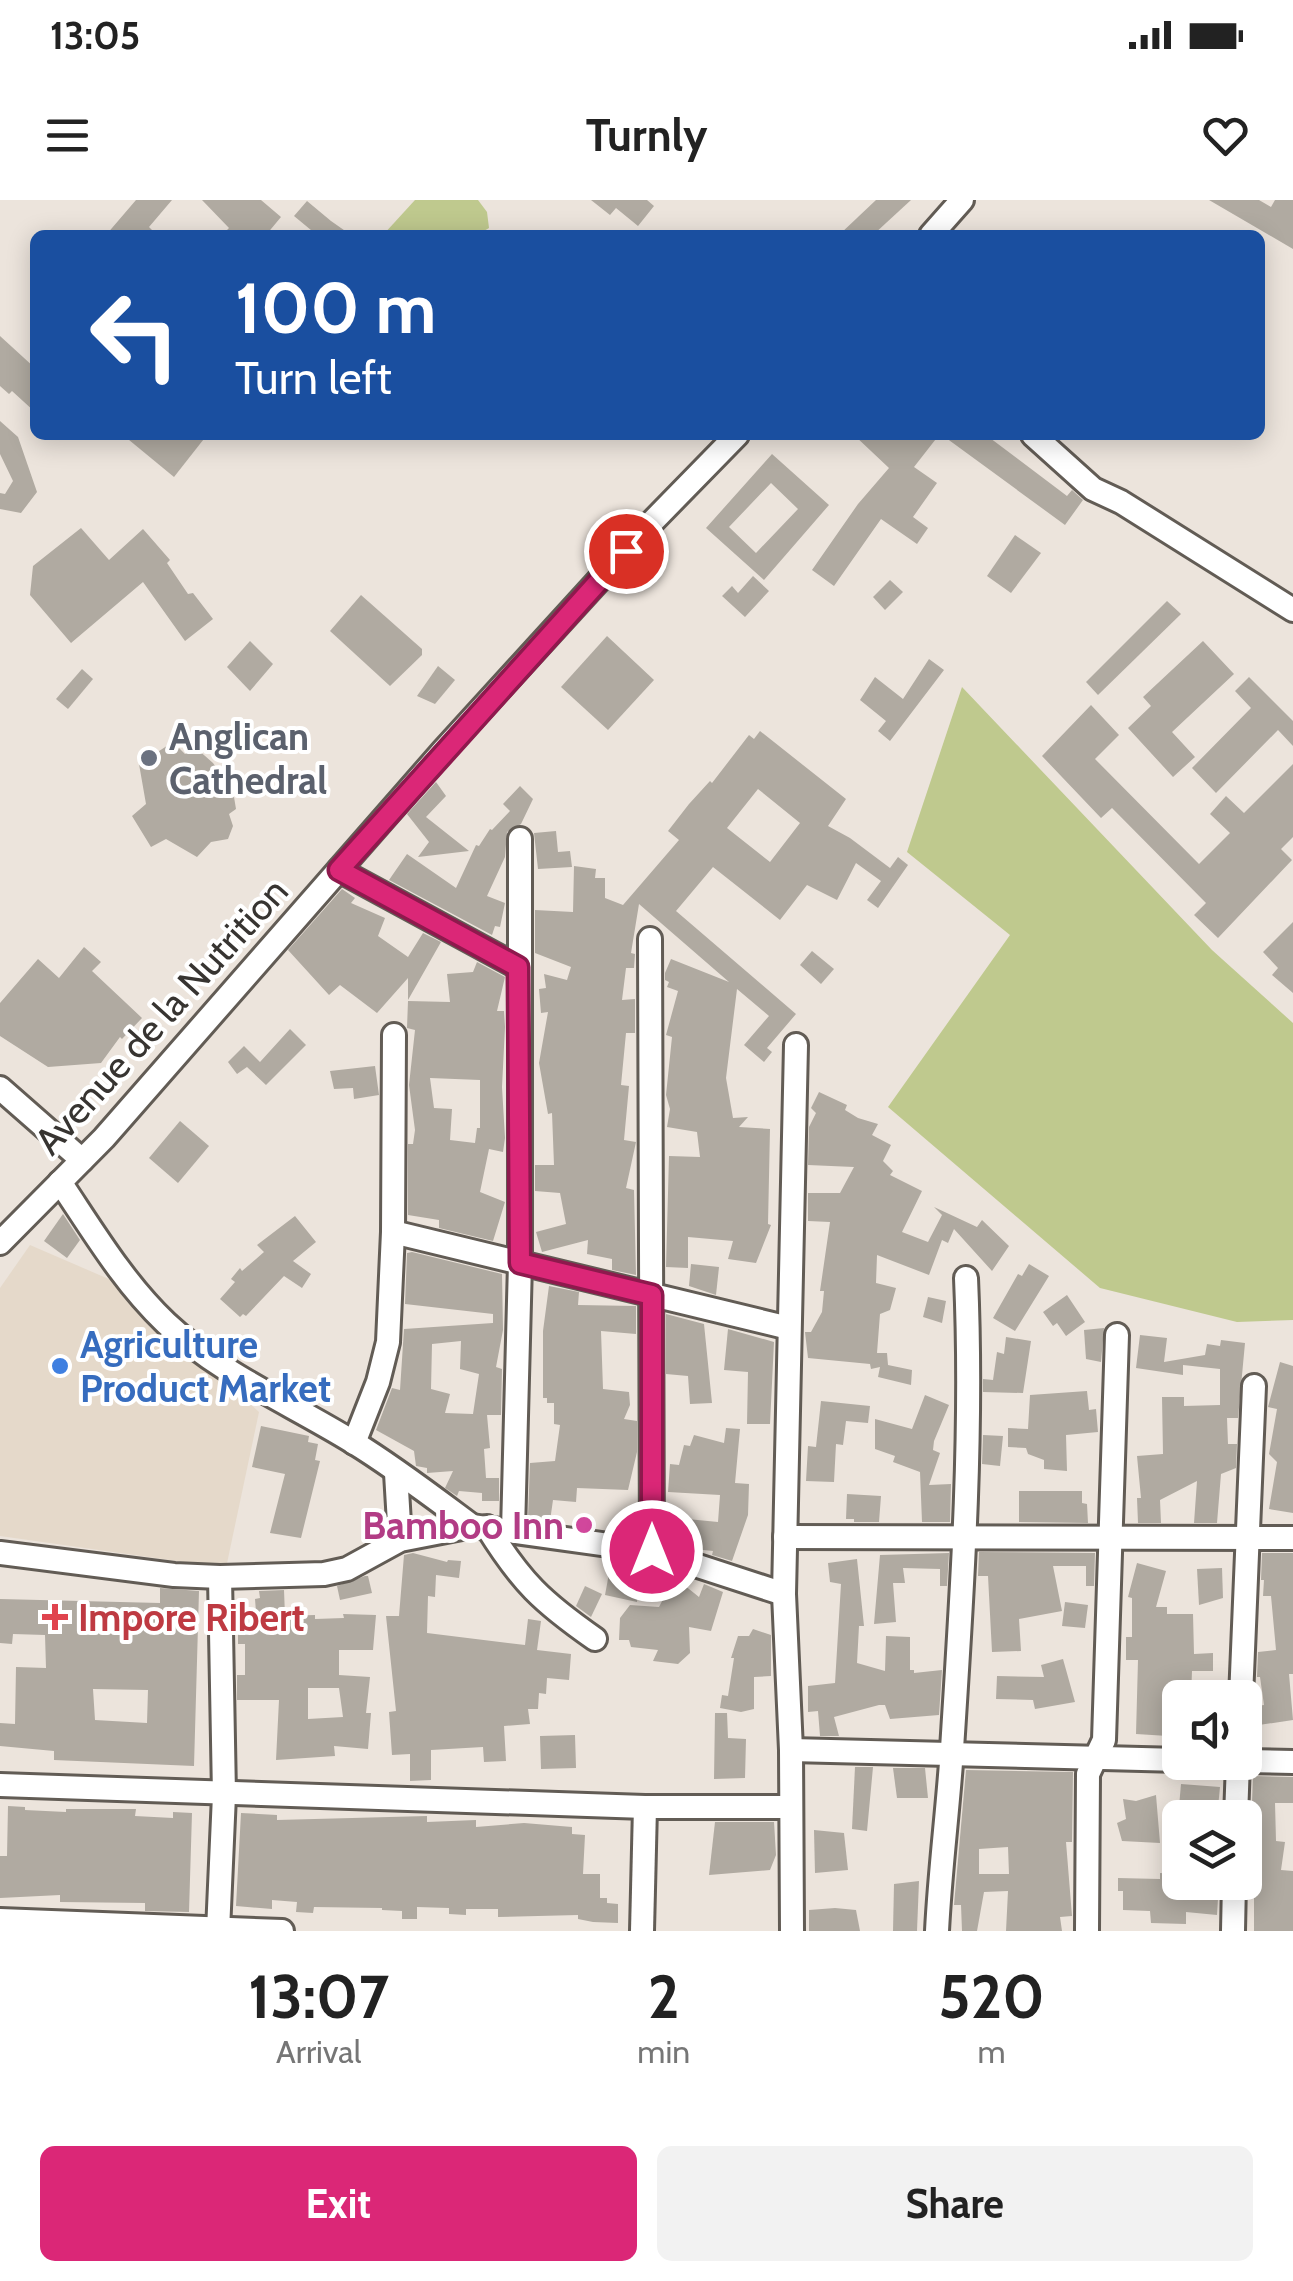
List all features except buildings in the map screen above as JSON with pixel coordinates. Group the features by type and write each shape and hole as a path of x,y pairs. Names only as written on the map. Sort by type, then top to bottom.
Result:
{"street":[{"path":"935,230 962,200"},
{"name":"Avenue de la Nutrition","path":"0,1243 82,1160 639,536 733,440"},
{"path":"1039,440 1093,489 1121,502 1293,610"},
{"path":"513,1530 520,1263 520,839"},
{"path":"339,870 518,967"},
{"path":"650,939 652,1551"},
{"path":"354,1442 378,1382 388,1342 394,1035"},
{"path":"792,1931 784,1594 796,1045"},
{"path":"0,1088 82,1160"},
{"path":"60,1182 126,1280 166,1323 204,1354 354,1442 480,1526 541,1599 594,1638"},
{"path":"393,1232 790,1328"},
{"path":"937,1931 963,1538 969,1342 966,1278"},
{"path":"1087,1931 1088,1774 1104,1740 1117,1335"},
{"path":"1242,1680 1254,1386"},
{"path":"396,1473 400,1540"},
{"path":"0,1553 220,1578 324,1574 361,1563 400,1540 480,1526 652,1551 784,1594"},
{"path":"785,1537 1293,1538"},
{"path":"218,1930 224,1795 220,1578"},
{"path":"790,1750 1162,1760"},
{"path":"1262,1762 1293,1762"},
{"path":"0,1785 224,1795 790,1807"},
{"path":"642,1931 645,1806"},
{"path":"1233,1931 1234,1900"},
{"path":"0,1920 282,1931"}],"shaded area":[{"path":"30,1245 118,1283 259,1412 226,1568 0,1536 0,1288"}],"green space":[{"path":"415,200 478,200 487,212 489,228 486,230 388,230"},
{"path":"962,687 1212,950 1293,1023 1293,1320 1237,1322 1100,1288 888,1107 1010,935 907,852"}],"place":[{"name":"Anglican Cathedral","path":"149,758"},
{"name":"Agriculture Product Market","path":"60,1366"},
{"name":"Bamboo Inn","path":"584,1525"},
{"name":"Impore Ribert","path":"55,1617"}],"route":[{"path":"626,551 339,870 518,967 520,1263 652,1295 652,1551"}]}
